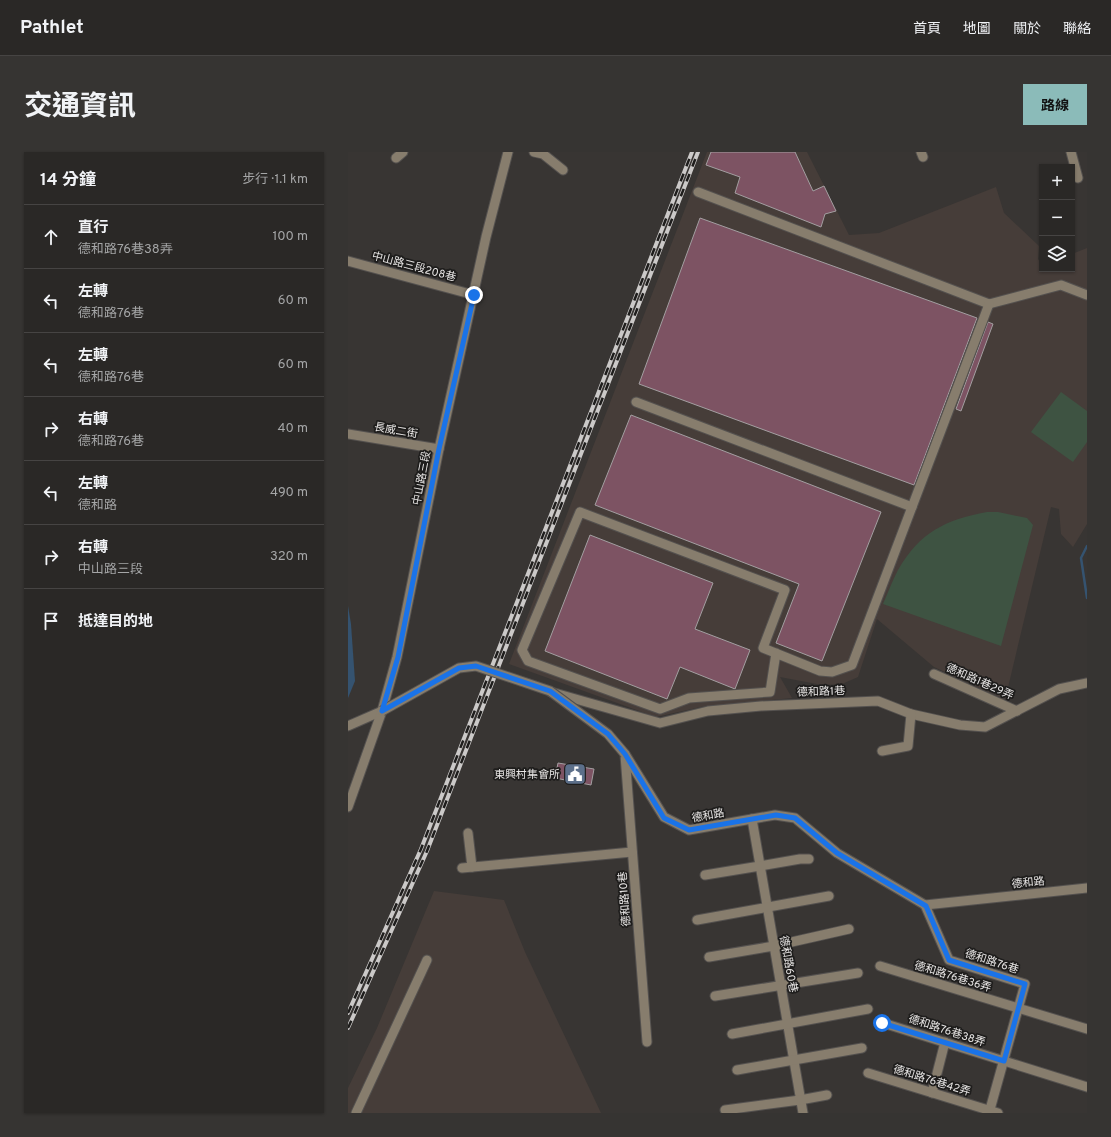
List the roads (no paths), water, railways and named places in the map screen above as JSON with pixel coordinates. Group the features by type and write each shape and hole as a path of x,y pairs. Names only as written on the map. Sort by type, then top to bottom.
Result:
{"street":[{"name":"中山路三段","path":"348,807 382,711 398,657 439,449 486,237 508,152"},
{"path":"534,152 543,154 562,170"},
{"path":"1071,152 1078,178"},
{"path":"698,192 989,304 1061,285 1087,295"},
{"name":"中山路三段208巷","path":"348,261 474,295"},
{"path":"776,653 770,692 689,698 660,709 528,661 522,650 580,512 785,590 763,648 776,653 820,671 832,672 852,665 989,304"},
{"path":"636,402 912,507"},
{"name":"長威二街","path":"348,434 439,449"},
{"name":"德和路","path":"348,726 382,711 459,668 476,666 550,691 608,734 625,754 664,818 689,830 776,815 795,818 837,853 926,906 1087,888"},
{"name":"德和路1巷29弄","path":"934,674 1017,711"},
{"name":"德和路1巷","path":"550,691 660,723 708,711 761,706 878,701 911,714 960,725 985,727 1059,690 1087,683"},
{"path":"882,751 908,746 911,714"},
{"name":"德和路10巷","path":"625,754 647,1042"},
{"name":"德和路60巷","path":"752,819 803,1113"},
{"path":"468,833 472,867"},
{"path":"462,868 632,852"},
{"path":"705,875 800,859 809,859"},
{"path":"697,920 767,906 829,896"},
{"name":"德和路76巷","path":"926,906 949,960 1025,984 992,1112"},
{"path":"709,957 774,946 849,929"},
{"path":"356,1113 427,960"},
{"name":"德和路76巷36弄","path":"880,966 1087,1029"},
{"path":"715,996 858,974"},
{"path":"732,1034 868,1009"},
{"name":"德和路76巷38弄","path":"882,1023 1087,1087"},
{"path":"932,1093 945,1042"},
{"path":"737,1070 862,1048"},
{"name":"德和路76巷42弄","path":"868,1073 992,1112"},
{"path":"725,1110 827,1095"}],"water":[{"path":"348,606 351,624 355,681 348,698"}],"waterway":[{"path":"1087,546 1081,558 1087,598"}],"railway":[{"path":"348,1013 421,849 692,152"},
{"path":"348,1028 427,851 698,152"}],"place":[{"name":"東興村集會所","path":"575,774"}]}
